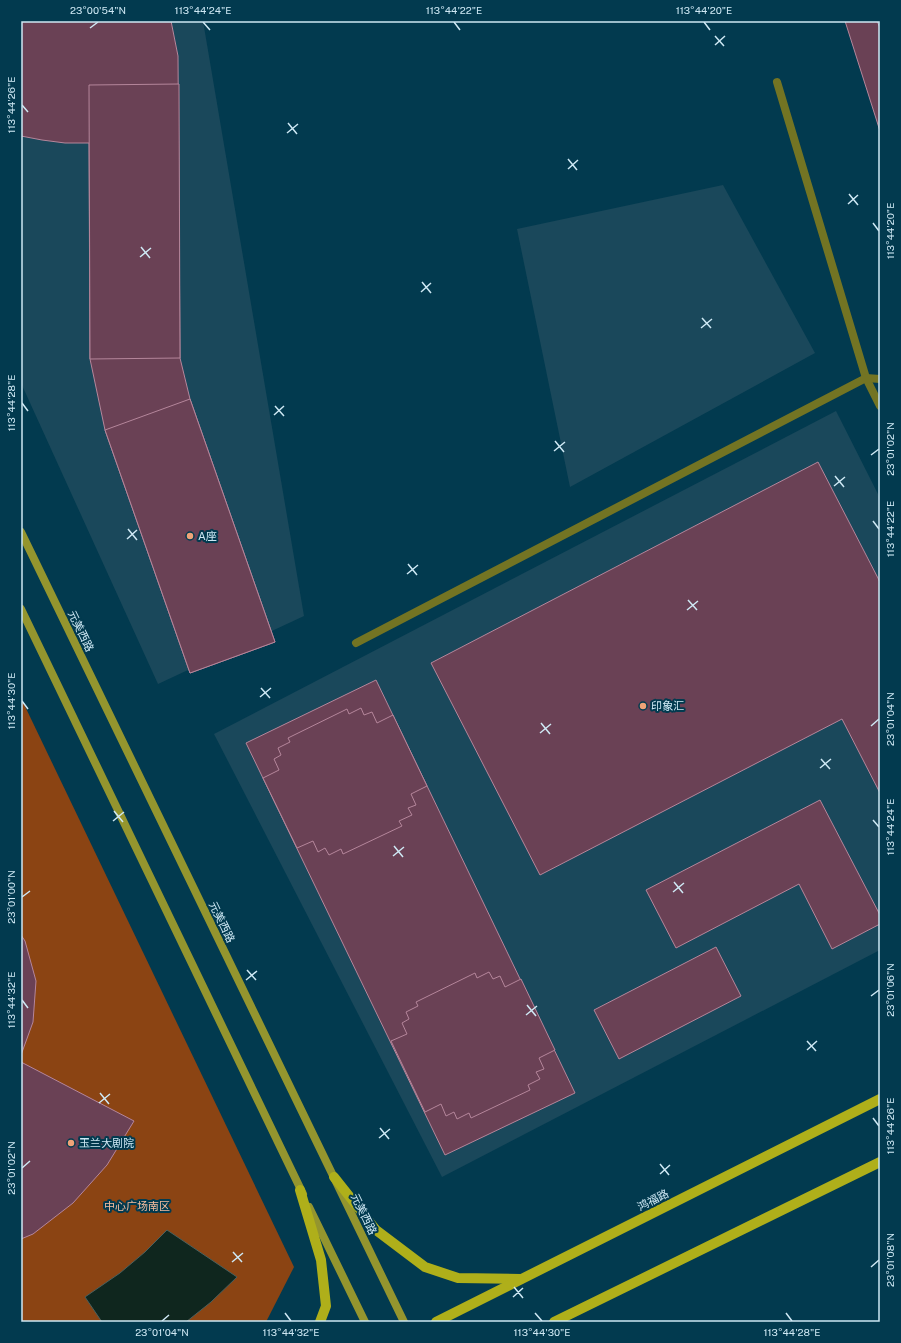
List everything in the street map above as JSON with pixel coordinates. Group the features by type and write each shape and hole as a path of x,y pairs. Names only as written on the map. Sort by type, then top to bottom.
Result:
{"main road":[{"name":"元美西路","path":"21,532 404,1322"},
{"path":"21,610 365,1322"},
{"name":"鸿福路","path":"436,1322 880,1099"},
{"path":"554,1322 880,1162"},
{"path":"334,1177 376,1230 425,1267 458,1278 523,1279"},
{"path":"300,1190 321,1260 326,1306 320,1322"}],"street":[{"path":"778,82 866,378 880,406"},
{"path":"356,643 866,378 880,379"}],"shaded area":[{"path":"21,21 203,21 304,616 158,684 21,383"},
{"path":"723,185 815,353 570,487 517,229"},
{"path":"836,411 880,498 880,950 442,1177 214,734"},
{"path":"167,1230 237,1277 211,1302 186,1322 102,1322 85,1297 120,1273 145,1252"}],"green space":[{"name":"中心广场南区","path":"21,698 294,1267 266,1322 21,1322"}],"building":[{"path":"21,21 171,21 178,56 180,358 190,399 275,642 190,673 105,430 90,359 89,143 65,143 21,136"},
{"path":"845,21 877,21 880,28 880,131"},
{"path":"179,84 180,358 90,359 89,85"},
{"name":"A座","path":"190,399 275,642 190,673 105,430"},
{"name":"印象汇","path":"818,462 880,582 880,793 842,719 540,875 431,663"},
{"path":"376,680 575,1093 445,1155 246,743"},
{"path":"361,708 364,715 372,712 377,723 393,715 427,786 411,794 416,805 408,808 412,815 399,821 402,826 343,854 341,849 329,855 325,848 318,852 313,841 297,848 263,778 279,770 274,759 281,755 278,748 290,742 288,738 347,709 349,714"},
{"path":"820,800 880,915 880,924 832,949 799,884 676,948 646,890"},
{"path":"21,935 25,941 36,981 33,1022 21,1055"},
{"path":"716,947 741,996 619,1059 594,1010"},
{"path":"489,972 493,979 500,976 505,987 521,979 555,1050 539,1058 544,1069 536,1072 540,1079 528,1085 530,1090 471,1118 469,1113 457,1119 454,1112 446,1116 441,1104 425,1112 391,1041 407,1034 402,1023 409,1019 406,1012 418,1006 416,1002 475,973 477,978"},
{"name":"玉兰大剧院","path":"21,1062 134,1121 107,1165 73,1203 33,1234 21,1239"}],"place":[{"name":"A座","path":"190,536"},
{"name":"印象汇","path":"643,706"},
{"name":"玉兰大剧院","path":"71,1143"}]}
